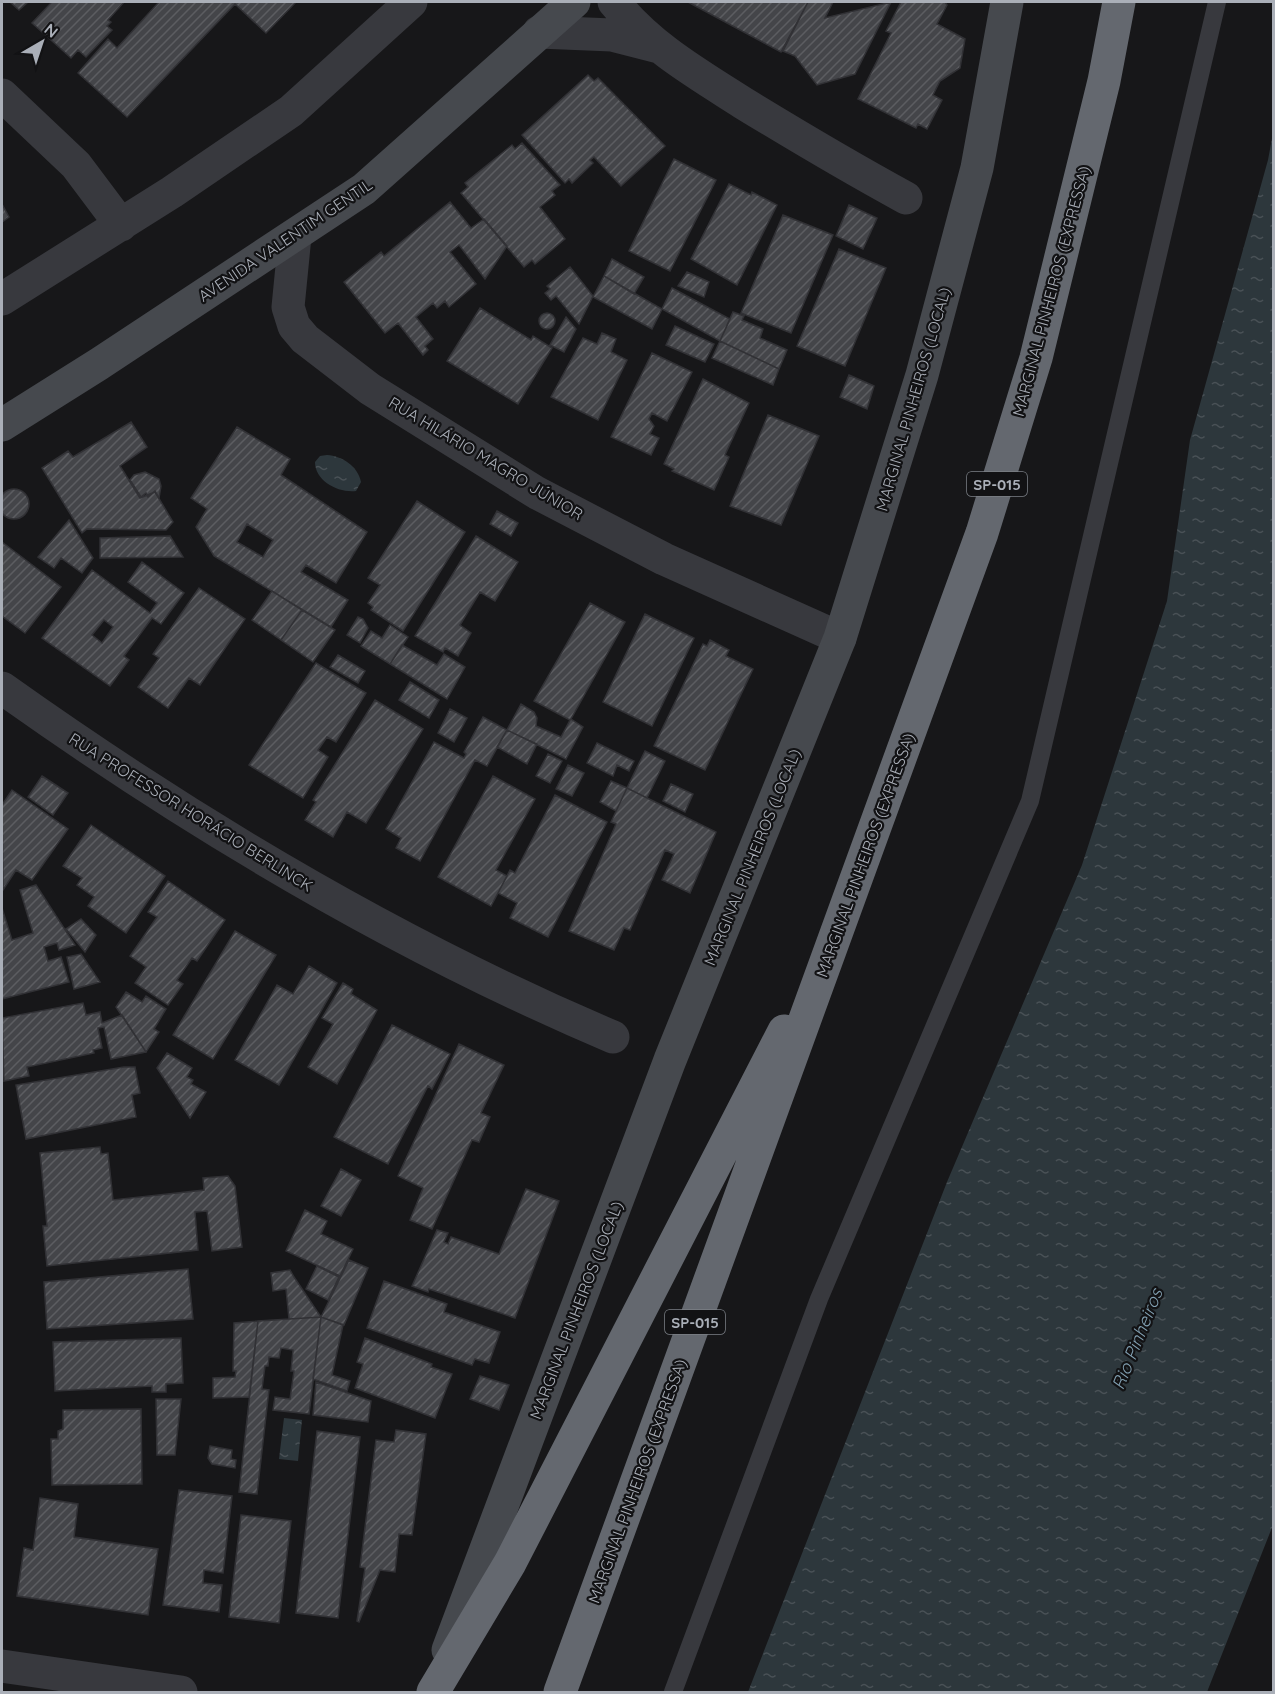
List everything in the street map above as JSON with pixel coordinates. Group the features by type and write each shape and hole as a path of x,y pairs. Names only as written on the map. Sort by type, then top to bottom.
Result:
{"highway":[{"name":"MARGINAL PINHEIROS (EXPRESSA)","path":"560,1692 982,533 1036,358 1104,81 1119,2"},
{"path":"433,1692 510,1563 746,1102 830,952"}],"main road":[{"name":"AVENIDA VALENTIM GENTIL","path":"2,425 364,189 574,2"},
{"name":"MARGINAL PINHEIROS (LOCAL)","path":"433,1692 670,1060 840,638 878,522 932,340 977,168 1006,2"}],"street":[{"path":"2,299 121,225 291,111 411,2"},
{"path":"614,2 632,24 656,46 819,150 906,198"},
{"path":"539,32 612,35 656,46"},
{"path":"2,95 76,165 121,225"},
{"name":"RUA HILÁRIO MAGRO JÚNIOR","path":"295,236 288,307 294,326 305,339 370,389 537,493 664,559 840,638"},
{"name":"RUA PROFESSOR HORÁCIO BERLINCK","path":"2,688 105,761 259,858 375,923 567,1018 613,1037"},
{"path":"2,1666 181,1692"}],"lane":[{"path":"674,1692 819,1299 1030,801 1217,2"}],"water":[{"name":"Rio Pinheiros","path":"1273,133 1273,1525 1207,1692 748,1692 947,1182 1082,865 1167,601 1190,440 1268,160"},
{"path":"327,455 344,460 357,471 361,482 356,491 335,488 323,480 316,469 315,462 320,456"},
{"path":"284,1418 302,1420 298,1461 279,1459"}],"building":[{"path":"10,2 28,2 19,10"},
{"path":"52,2 124,2 108,20 111,22 107,26 112,30 86,57 78,50 71,58 32,23"},
{"path":"159,2 296,2 266,33 235,4 127,117 78,73 108,39 117,48"},
{"path":"688,2 808,2 781,52"},
{"path":"808,2 833,2 825,18 891,2 855,74 817,85 795,56 783,51"},
{"path":"901,2 945,2 947,5 937,24 965,39 960,68 940,81 933,95 942,100 927,129 918,124 916,128 858,99 891,33 886,31"},
{"path":"588,75 594,81 598,78 665,146 621,186 594,157 590,160 593,163 572,183 569,179 565,183 522,135"},
{"path":"522,143 560,185 552,191 555,195 540,207 565,239 535,264 532,260 524,267 461,193 468,187 465,183 512,145 515,149"},
{"path":"674,159 716,180 670,271 629,251"},
{"path":"729,184 751,195 752,192 777,205 737,285 691,259"},
{"path":"450,202 471,228 484,219 507,246 485,279 459,245 450,252 476,284 449,307 445,301 437,308 433,303 416,317 433,339 425,346 428,350 423,355 398,323 385,333 344,282 381,252 384,256"},
{"path":"2,204 9,217 2,222"},
{"path":"849,205 877,218 863,249 836,236"},
{"path":"783,215 833,235 791,333 741,313"},
{"path":"839,249 886,268 845,366 797,346"},
{"path":"612,259 644,277 634,294 604,276"},
{"path":"570,267 593,296 579,324 556,296 551,300 545,293 550,289 547,286"},
{"path":"687,272 709,282 704,297 678,286"},
{"path":"604,276 662,309 652,329 593,297"},
{"path":"672,288 730,319 720,341 662,309"},
{"path":"480,308 531,340 533,336 552,348 518,404 447,361"},
{"path":"733,312 744,316 742,320 763,329 760,338 787,350 779,369 720,341"},
{"path":"544,313 550,313 555,321 553,327 544,329 539,324 539,318"},
{"path":"566,317 576,329 564,352 550,345"},
{"path":"675,326 714,344 705,362 666,345"},
{"path":"602,333 616,339 611,352 627,360 598,420 551,397 583,338 597,344"},
{"path":"720,341 779,369 773,385 712,358"},
{"path":"652,353 692,372 667,421 652,413 649,419 654,426 650,434 659,438 651,455 611,437"},
{"path":"849,375 874,386 867,409 840,397"},
{"path":"703,379 749,403 725,455 729,457 714,490 672,471 674,469 664,464"},
{"path":"768,415 819,436 781,525 730,506"},
{"path":"131,422 147,447 120,466 140,498 155,492 173,522 166,530 87,529 82,533 42,468 68,451 73,457"},
{"path":"237,427 290,459 281,475 367,532 336,583 306,565 301,572 348,600 331,627 214,556 196,527 207,509 191,498","holes":["247,524 273,540 263,557 237,542"]},
{"path":"145,472 159,479 161,486 159,498 155,491 148,497 146,493 141,497 130,480 134,475"},
{"path":"14,489 25,493 29,504 25,515 14,519 3,515 -1,504 3,493"},
{"path":"417,501 465,532 403,631 371,610 373,607 368,603 380,585 368,578"},
{"path":"497,511 518,523 511,536 490,524"},
{"path":"69,520 93,558 82,573 61,558 54,568 38,557"},
{"path":"170,536 183,557 100,558 100,538"},
{"path":"476,536 518,562 495,601 480,592 460,625 471,633 458,656 445,648 443,652 415,636"},
{"path":"2,542 61,587 25,633 2,616"},
{"path":"142,562 184,593 161,624 152,618 124,656 129,660 110,686 42,638 92,570 150,613 157,603 128,582","holes":["104,620 113,627 102,643 92,635"]},
{"path":"199,588 245,619 200,685 189,678 168,708 138,687 159,658 153,654"},
{"path":"272,591 302,610 281,640 252,620"},
{"path":"590,603 625,622 571,719 583,727 566,759 507,730 521,704 534,712 537,718 536,726 561,737 570,720 534,701"},
{"path":"302,610 335,630 313,662 281,640"},
{"path":"645,614 694,638 652,726 603,702"},
{"path":"358,617 363,619 368,628 360,643 347,635"},
{"path":"390,625 408,637 390,664 361,646 371,631 382,638"},
{"path":"710,640 729,650 726,656 753,669 705,770 654,746 703,644 707,646"},
{"path":"402,645 437,665 444,654 465,667 447,699 390,664"},
{"path":"338,655 365,671 358,683 330,667"},
{"path":"316,663 366,693 336,742 327,737 318,750 328,757 303,798 249,765"},
{"path":"410,682 439,700 429,718 399,700"},
{"path":"375,700 423,729 366,823 347,812 333,837 305,820 316,802 313,800"},
{"path":"450,709 467,718 454,742 438,733"},
{"path":"483,717 507,730 487,766 475,760 420,861 396,848 401,838 386,829 434,742 464,758 466,754 464,752"},
{"path":"507,730 537,744 527,764 497,747"},
{"path":"597,743 634,761 629,771 617,765 613,776 587,763"},
{"path":"645,751 665,761 647,798 627,788"},
{"path":"548,754 562,761 550,783 536,776"},
{"path":"568,765 584,773 572,796 556,789"},
{"path":"42,776 68,793 53,815 28,797"},
{"path":"493,776 535,799 496,870 507,876 491,906 438,877"},
{"path":"611,781 627,788 616,811 600,802"},
{"path":"671,784 693,794 685,812 663,801"},
{"path":"627,788 716,832 690,893 662,880 674,854 665,850 630,930 624,928 614,950 569,931 616,824 611,822"},
{"path":"12,790 68,829 32,880 16,870 3,890 2,805"},
{"path":"555,795 607,822 548,937 510,918 517,903 498,893 510,870 515,873"},
{"path":"91,825 165,876 126,933 88,906 94,897 77,885 82,878 63,866"},
{"path":"168,881 225,920 197,961 192,958 177,980 183,984 168,1005 135,983 146,967 130,956 157,917 148,912"},
{"path":"36,885 75,945 59,950 57,943 44,947 48,961 61,957 69,982 2,999 2,908 12,940 33,933 20,890"},
{"path":"81,919 96,935 85,952 66,929"},
{"path":"235,931 276,955 213,1059 173,1035"},
{"path":"81,954 100,982 74,989 67,957"},
{"path":"309,966 337,983 279,1085 235,1060 277,985 293,994"},
{"path":"343,983 353,989 351,994 377,1010 337,1084 308,1067 333,1024 322,1018"},
{"path":"126,992 142,1002 146,996 166,1009 154,1029 159,1032 146,1052 116,1007"},
{"path":"83,1003 86,1015 100,1012 102,1023 122,1015 146,1052 111,1059 104,1027 98,1028 102,1048 93,1050 94,1053 27,1067 29,1076 4,1081 2,1018"},
{"path":"392,1025 450,1054 432,1089 428,1086 388,1164 334,1137"},
{"path":"459,1044 504,1065 481,1113 490,1117 479,1142 472,1140 432,1229 410,1220 423,1188 398,1176"},
{"path":"167,1053 192,1068 187,1077 193,1080 191,1084 206,1092 190,1118 157,1068"},
{"path":"135,1067 140,1093 132,1095 136,1117 26,1139 16,1085"},
{"path":"100,1147 101,1154 108,1153 113,1200 204,1190 203,1178 228,1176 235,1186 242,1247 212,1251 207,1211 195,1212 198,1250 47,1266 43,1226 47,1226 40,1153"},
{"path":"341,1169 361,1180 341,1216 321,1206"},
{"path":"526,1189 559,1201 515,1318 429,1289 428,1292 412,1286 437,1230 448,1233 444,1242 448,1244 451,1237 499,1254"},
{"path":"305,1210 327,1221 321,1234 353,1249 340,1276 286,1251"},
{"path":"349,1260 368,1268 344,1325 321,1317"},
{"path":"317,1266 339,1277 328,1300 306,1289"},
{"path":"188,1269 193,1319 47,1329 44,1282"},
{"path":"290,1270 321,1317 289,1319 286,1289 273,1291 271,1273"},
{"path":"384,1281 447,1304 444,1312 500,1332 489,1363 475,1359 472,1365 367,1328"},
{"path":"321,1317 309,1414 273,1410 275,1397 290,1399 294,1371 291,1371 293,1350 281,1348 279,1358 269,1357 268,1366 265,1366 262,1389 269,1390 257,1494 239,1492 258,1321"},
{"path":"321,1317 343,1325 332,1375 350,1381 347,1391 313,1379"},
{"path":"258,1321 249,1397 213,1398 213,1378 235,1377 236,1371 233,1371 234,1323"},
{"path":"181,1338 183,1383 166,1384 166,1392 152,1392 152,1386 55,1391 53,1342"},
{"path":"365,1338 452,1374 435,1418 355,1388 363,1364 357,1362"},
{"path":"480,1376 509,1385 499,1410 470,1399"},
{"path":"316,1382 371,1401 368,1422 313,1415"},
{"path":"156,1399 181,1399 175,1455 157,1455"},
{"path":"141,1409 142,1484 52,1485 51,1439 58,1439 58,1431 63,1429 63,1410"},
{"path":"396,1430 426,1434 412,1535 399,1534 395,1572 380,1570 359,1622 357,1621 365,1568 360,1567 376,1440 394,1442"},
{"path":"317,1431 360,1437 338,1618 296,1613"},
{"path":"210,1446 232,1450 231,1459 236,1460 235,1468 212,1464 208,1458"},
{"path":"179,1490 232,1496 223,1573 204,1570 203,1583 222,1585 219,1612 163,1605"},
{"path":"40,1498 78,1504 74,1537 158,1549 148,1615 17,1596 24,1548 33,1550"},
{"path":"241,1515 291,1521 279,1623 229,1617"}]}
